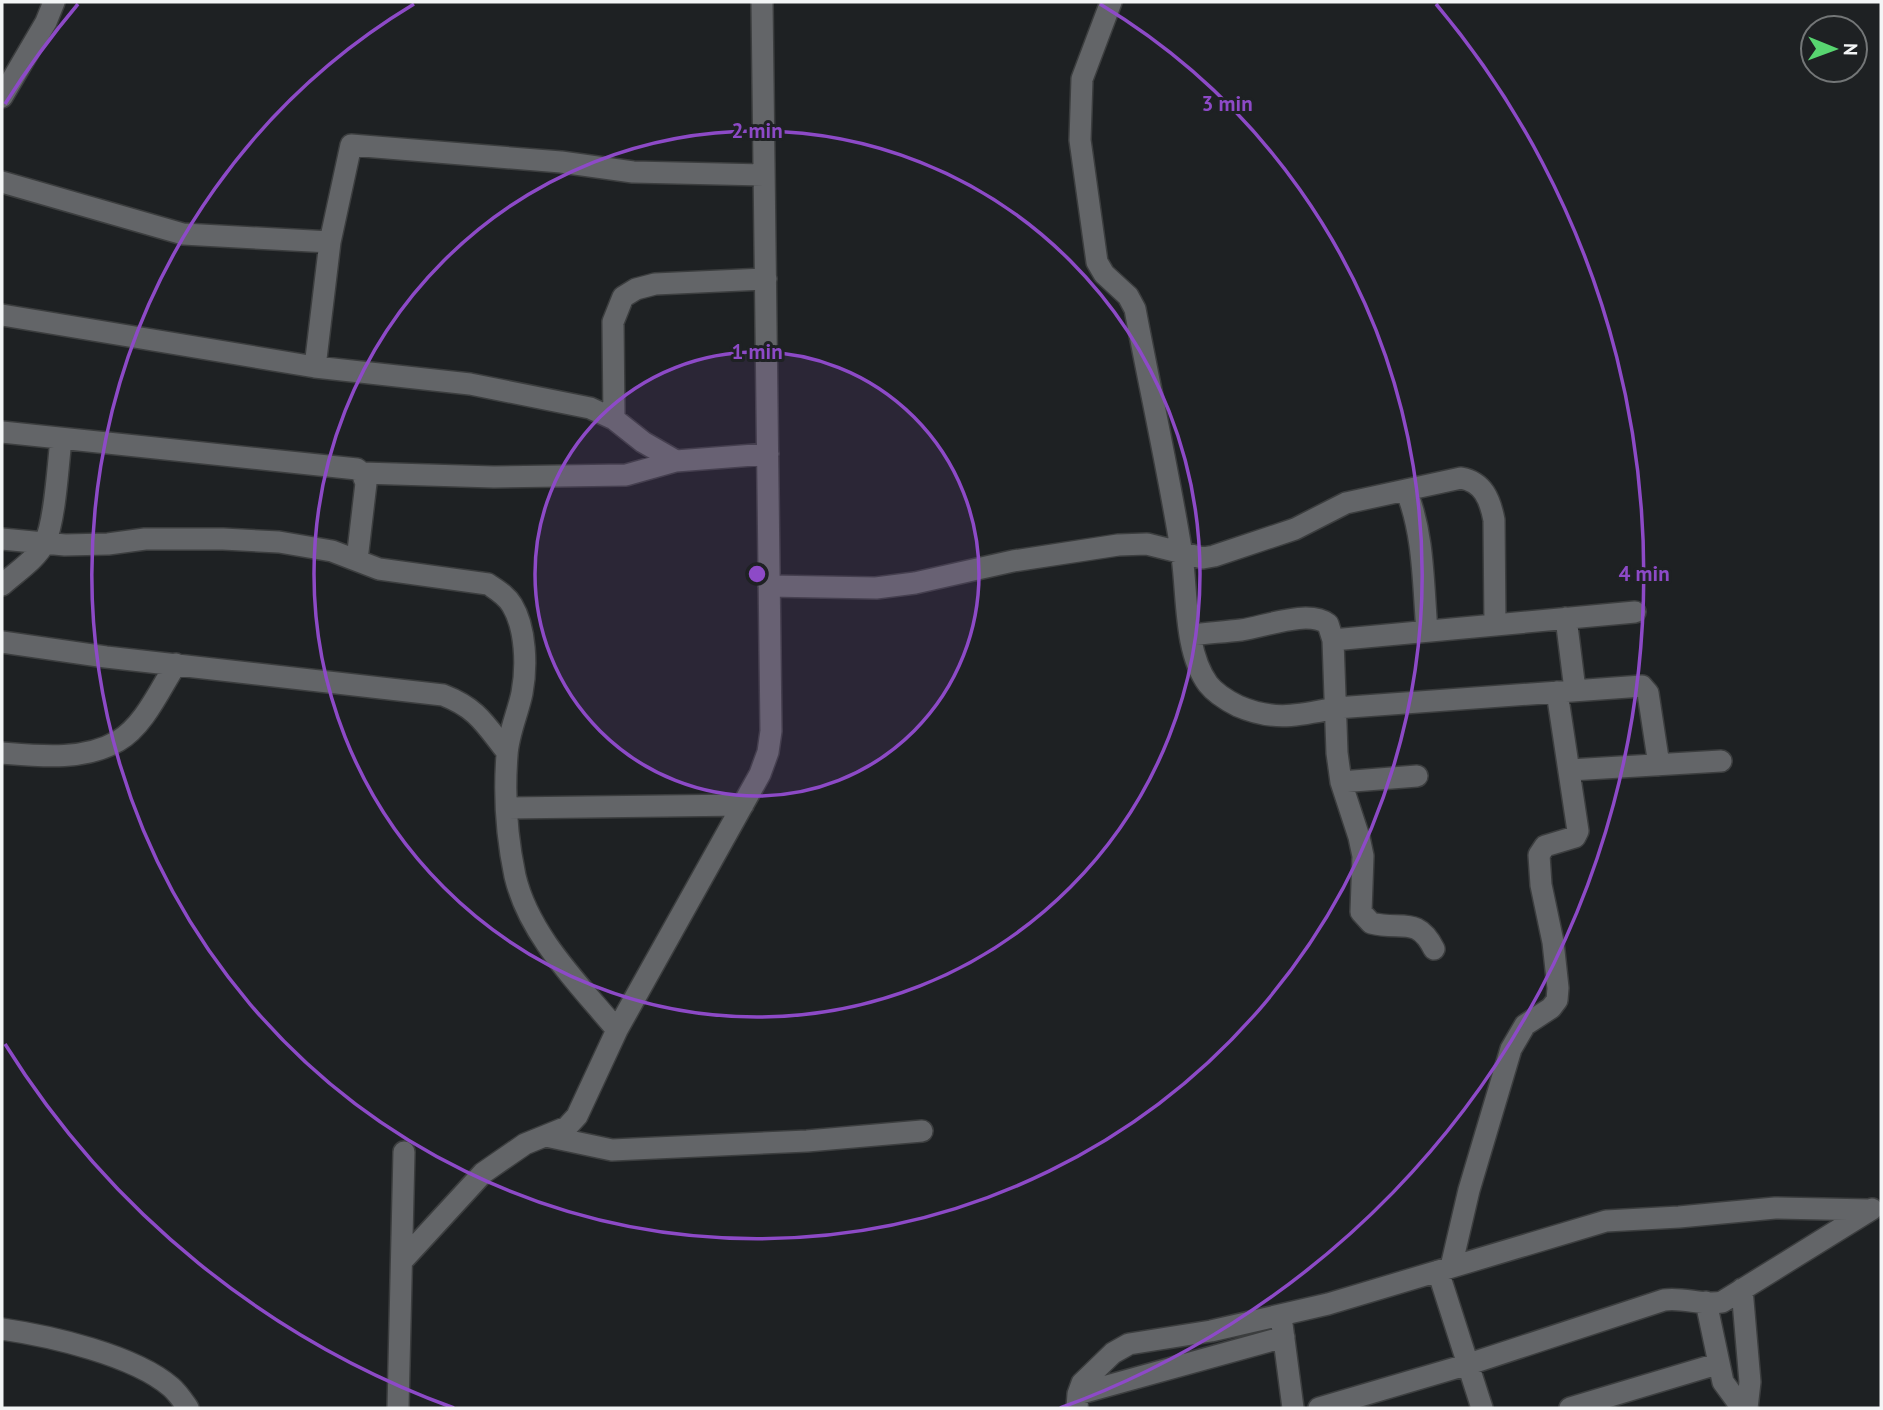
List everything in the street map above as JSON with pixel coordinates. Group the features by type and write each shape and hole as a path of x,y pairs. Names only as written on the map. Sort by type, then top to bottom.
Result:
{"street":[{"path":"2,97 46,22 54,2"},
{"path":"402,1261 483,1173 525,1144 567,1128 578,1116 617,1030 760,774 768,752 771,731 762,2"},
{"path":"1111,2 1082,79 1080,140 1097,262 1104,274 1128,296 1135,309 1181,551 1191,635 1196,660 1209,685 1229,702 1274,717 1336,708 1637,685 1646,688 1648,693 1659,765"},
{"path":"315,367 330,243 351,145 561,162 633,172 764,175"},
{"path":"2,182 183,234 330,243"},
{"path":"614,419 613,322 623,297 636,289 655,284 766,279"},
{"path":"2,315 315,367 470,384 590,408 614,419 643,442 676,461"},
{"path":"2,432 357,470 362,473 494,477 626,475 676,461 768,454"},
{"path":"2,584 45,543 51,519 61,439"},
{"path":"357,560 366,482 362,473"},
{"path":"769,586 876,588 915,583 1013,561 1118,545 1147,544 1203,558 1295,529 1346,503 1461,478 1480,486 1487,495 1494,520 1495,625"},
{"path":"1406,490 1419,531 1427,631"},
{"path":"2,539 65,545 108,544 145,539 279,542 332,551 379,569 488,584 501,592 512,605 520,626 525,661 523,691 507,752 508,808 516,878 526,909 543,937 617,1030"},
{"path":"1333,639 1634,612"},
{"path":"1191,635 1244,630 1287,620 1317,618 1328,624 1333,639 1337,753 1341,782 1363,856 1361,912 1364,918 1379,925 1417,928 1427,936 1434,949"},
{"path":"1482,1408 1445,1269 1511,1049 1525,1025 1551,1009 1557,1000 1553,942 1538,863 1541,850 1545,846 1578,835 1570,770 1566,618"},
{"path":"2,642 443,695 464,703 480,718 507,752"},
{"path":"2,753 72,755 95,751 119,741 139,721 176,664"},
{"path":"1570,770 1721,761"},
{"path":"1341,782 1417,776"},
{"path":"508,808 743,805"},
{"path":"546,1136 612,1150 807,1141 922,1131"},
{"path":"398,1408 404,1152"},
{"path":"1077,1401 1082,1382 1122,1347 1211,1331 1328,1304 1606,1221 1775,1208 1875,1206"},
{"path":"1320,1408 1469,1364 1664,1300 1684,1298 1706,1303 1723,1302 1875,1206"},
{"path":"1742,1289 1750,1382 1745,1408"},
{"path":"1706,1303 1717,1364 1726,1389 1745,1408"},
{"path":"1281,1315 1293,1408"},
{"path":"2,1329 73,1343 151,1372 173,1388 188,1408"},
{"path":"1077,1401 1284,1337"},
{"path":"1570,1408 1717,1364"}]}
